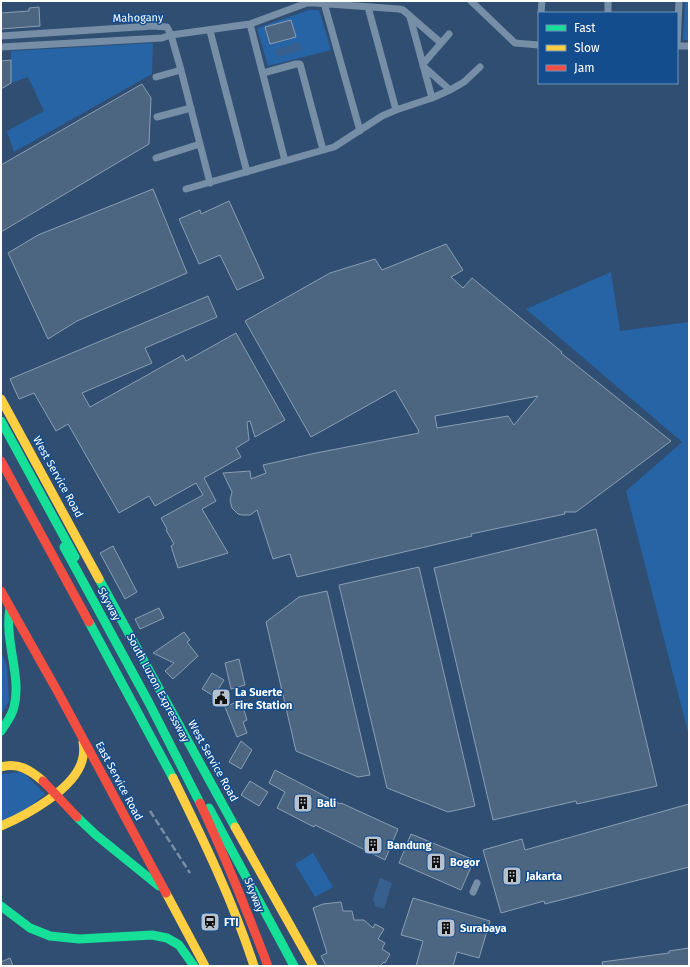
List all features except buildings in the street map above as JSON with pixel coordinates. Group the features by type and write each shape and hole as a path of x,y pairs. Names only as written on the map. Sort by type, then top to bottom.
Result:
{"main road":[{"name":"West Service Road","path":"1,399 313,966"},
{"name":"South Luzon Expressway","path":"1,421 294,966"},
{"name":"Skyway","path":"1,432 167,736 224,853 258,938 271,966"},
{"path":"1,461 150,733 212,858 247,942 254,966"},
{"path":"1,466 252,925 271,966"},
{"name":"East Service Road","path":"2,594 82,738 205,966"},
{"path":"1,731 12,715 16,698 16,684 8,625 10,608"},
{"path":"1,826 32,810 64,786 73,777 80,768 82,760 84,746 82,738"},
{"path":"1,767 12,764 22,766 32,771 96,835 164,890"},
{"path":"1,906 33,930 52,937 78,938 147,934 171,939 186,954 194,966"}],"street":[{"path":"472,1 515,43 538,45"},
{"path":"541,12 542,1"},
{"path":"608,1 608,12"},
{"path":"678,24 679,1"},
{"path":"324,3 360,130"},
{"path":"210,183 171,35 210,31 250,24 307,4 324,3 403,10 441,43"},
{"path":"368,7 396,110"},
{"path":"410,16 432,98"},
{"path":"250,24 285,161"},
{"name":"Mahogany","path":"1,36 167,27 171,35 162,38 1,47"},
{"path":"132,28 133,40"},
{"path":"210,31 247,172"},
{"path":"423,65 449,34"},
{"path":"678,46 689,46"},
{"path":"263,73 300,64 323,150"},
{"path":"423,65 450,90"},
{"path":"186,189 334,147 382,116 450,90 464,82 480,67"},
{"path":"156,77 181,70"},
{"path":"157,117 191,108"},
{"path":"156,158 200,144"},
{"path":"473,892 477,884"}],"shaded area":[{"path":"685,1 689,1 689,40 683,40"},
{"path":"309,10 319,10 331,50 268,66 257,28"},
{"path":"299,42 302,50 277,57 275,50"},
{"path":"153,43 152,74 14,152 7,131 44,111 28,77 11,83 11,51"},
{"path":"611,272 620,331 689,322 689,736 626,491 682,442 526,309"},
{"path":"1,651 7,666 9,701 1,715"},
{"path":"23,772 45,794 27,810 1,822 1,774"},
{"path":"313,853 333,887 315,897 295,864"},
{"path":"380,878 392,883 384,909 375,906 373,899"}],"railway":[{"path":"150,811 190,873"}],"traffic: fast":[{"path":"1,421 75,557"},
{"path":"64,547 148,701 200,803"},
{"path":"99,579 235,827"},
{"path":"1,731 12,713 16,695 15,671 9,633 10,608"},
{"path":"89,622 173,778"},
{"path":"209,808 294,966"},
{"path":"77,817 96,835 159,886"},
{"path":"1,906 30,928 50,936 79,939 152,935 167,938 179,945 194,966"}],"traffic: slow":[{"path":"1,399 99,579"},
{"path":"1,826 36,808 60,791 70,781 82,761 84,752 83,742"},
{"path":"1,767 18,766 28,770 43,781"},
{"path":"173,778 227,894 254,966"},
{"path":"235,827 313,966"},
{"path":"166,893 205,966"}],"traffic: jam":[{"path":"1,461 89,622"},
{"path":"1,591 59,694 166,893"},
{"path":"43,781 77,817"},
{"path":"200,803 236,884 268,966"}],"place":[{"name":"La Suerte Fire Station","path":"221,698"},
{"name":"Bali","path":"303,803"},
{"name":"Bandung","path":"373,845"},
{"name":"Bogor","path":"436,862"},
{"name":"Jakarta","path":"512,876"},
{"name":"FTI","path":"210,922"},
{"name":"Surabaya","path":"446,928"}]}
